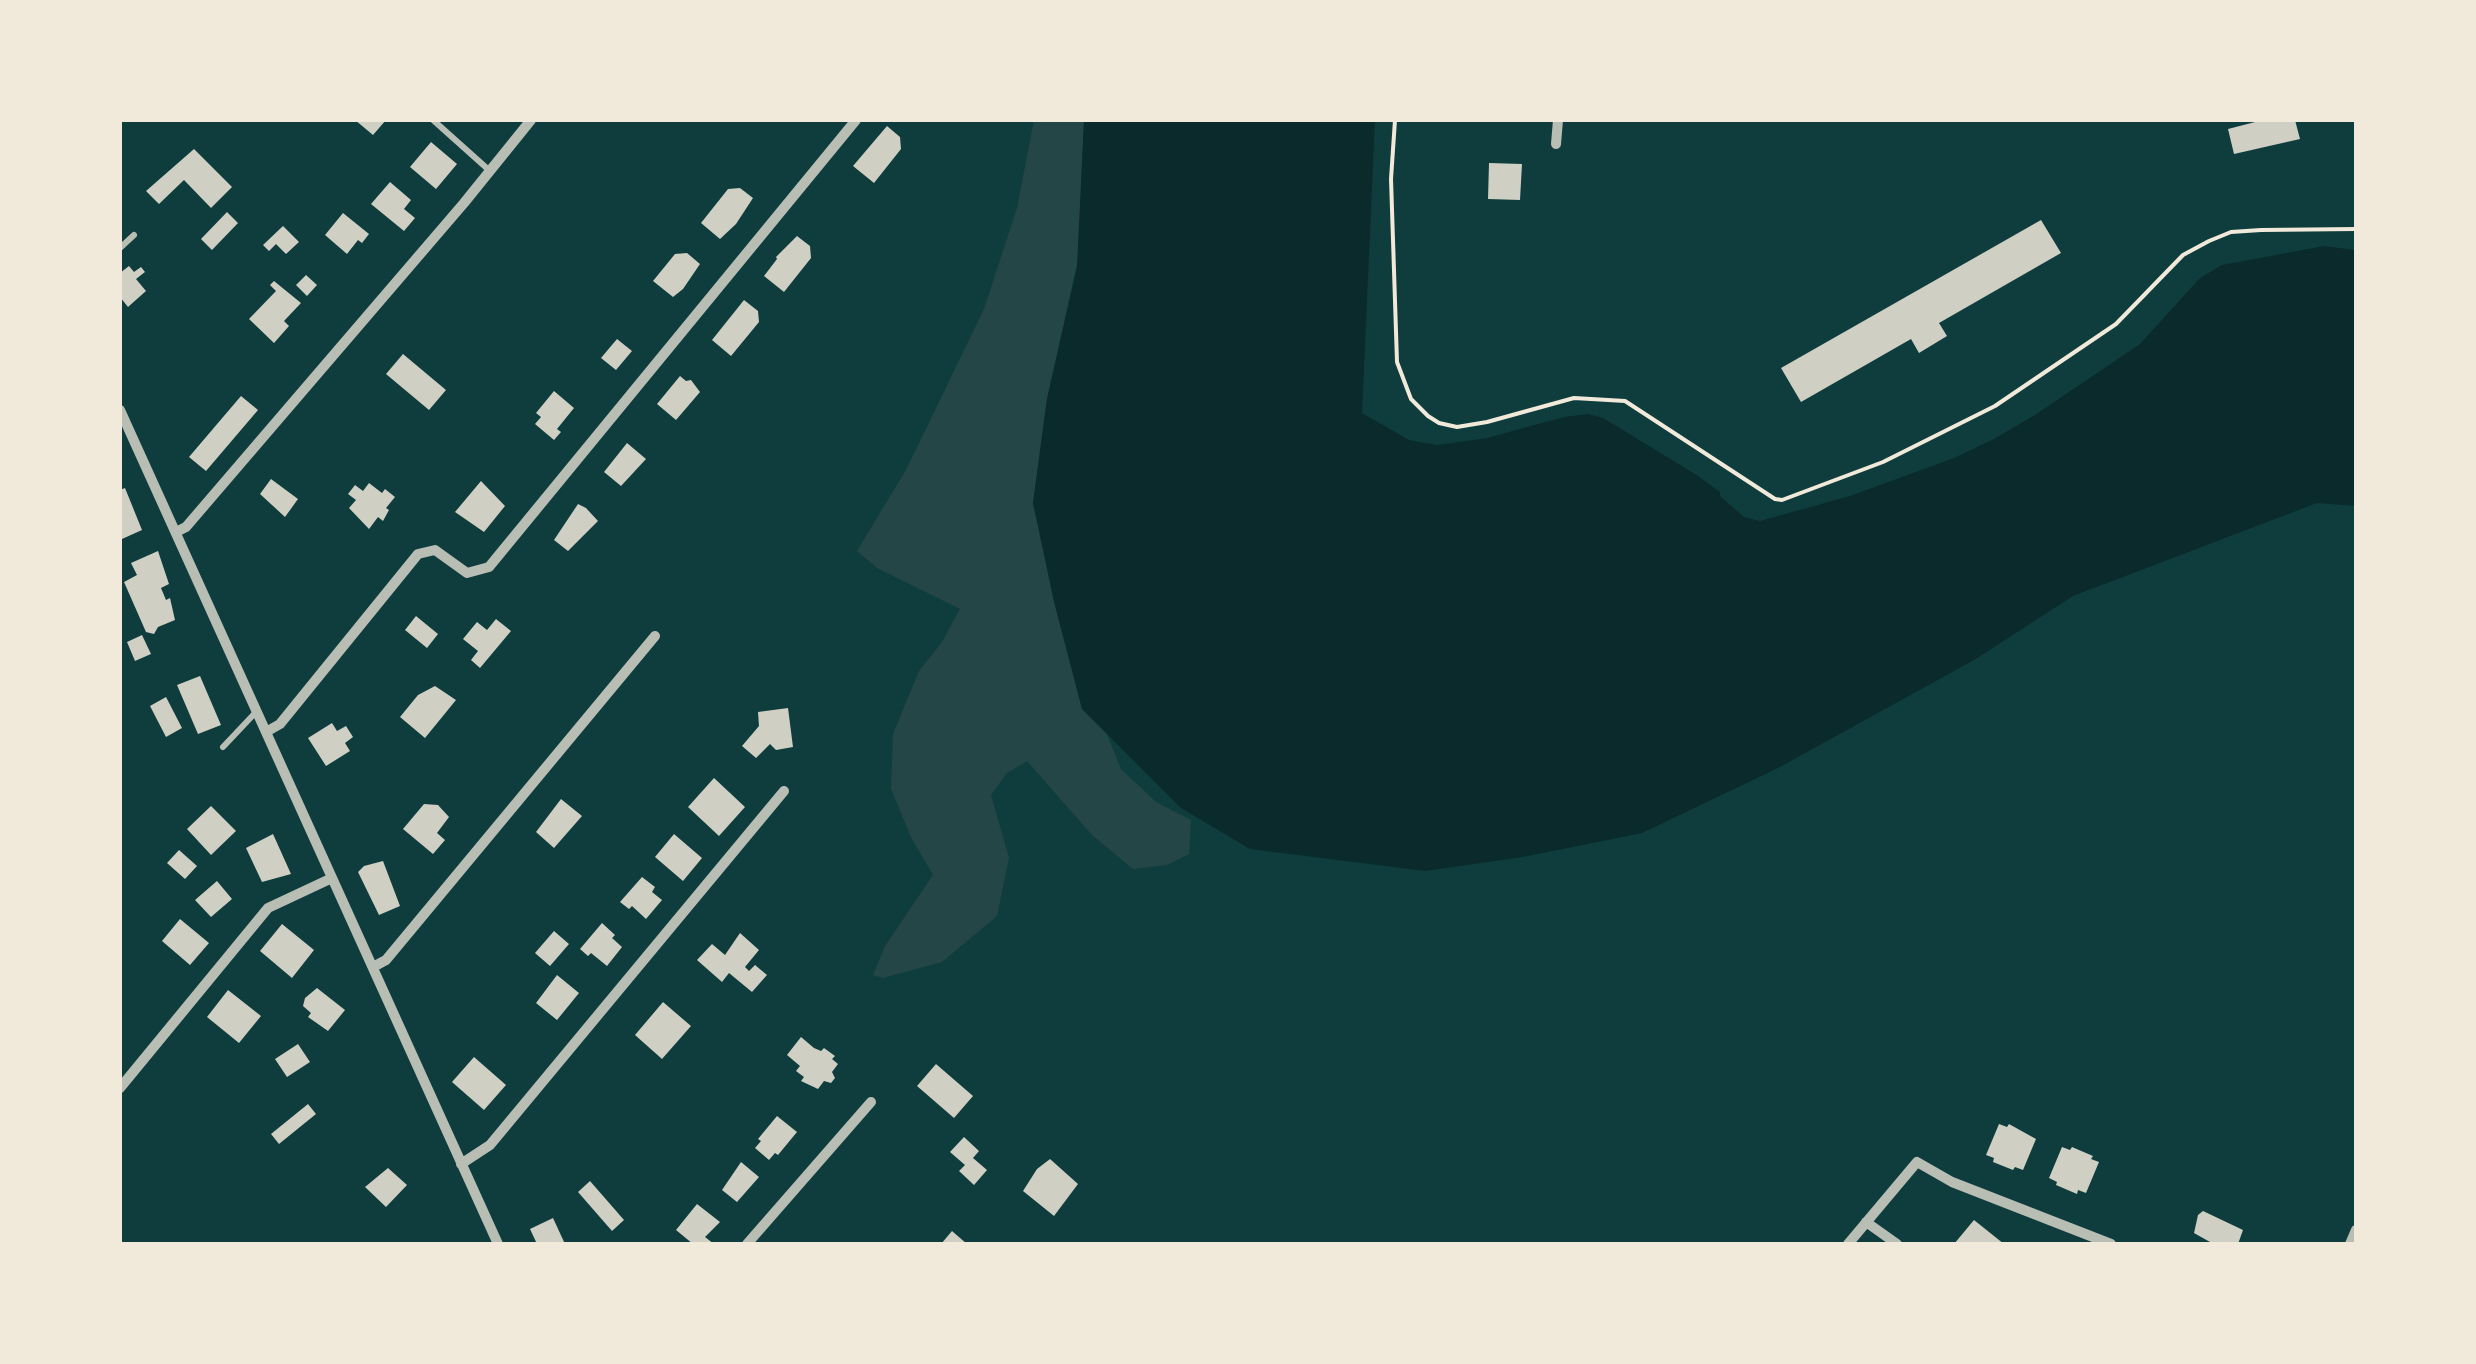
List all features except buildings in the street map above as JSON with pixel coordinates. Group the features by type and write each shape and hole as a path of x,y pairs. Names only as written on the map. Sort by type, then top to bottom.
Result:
{"street":[{"path":"176,532 186,527 531,120"},
{"path":"266,732 280,724 418,554 435,550 468,573 489,567 856,120"},
{"path":"1556,144 1558,120"},
{"path":"120,410 125,436 176,532 498,1244"},
{"path":"373,967 386,960 655,636"},
{"path":"461,1164 490,1144 784,791"},
{"path":"120,1088 268,908 332,878"},
{"path":"747,1244 871,1102"},
{"path":"1848,1244 1917,1162 1952,1182 2111,1244"},
{"path":"1866,1222 1897,1244"},
{"path":"2350,1244 2356,1230"}],"lane":[{"path":"433,120 490,171"},
{"path":"120,248 134,236"},
{"path":"223,747 257,712"}],"path":[{"path":"1395,120 1391,179 1397,362 1411,399 1428,416 1456,427 1574,398 1625,402 1782,500 1883,462 1982,414 2116,324 2184,255 2209,240 2231,232 2356,229"}],"shaded area":[{"path":"1034,120 1084,120 1078,259 1047,399 1033,504 1082,709 1106,732 1121,769 1156,802 1191,820 1189,854 1167,865 1133,869 1092,835 1027,761 1007,773 991,795 1009,858 997,916 942,962 883,978 873,975 885,946 933,875 911,837 891,789 893,734 919,671 942,642 960,609 877,568 857,551 906,470 984,309 1017,208"},
{"path":"1084,120 1375,120 1362,413 1409,440 1437,445 1487,438 1564,417 1588,414 1603,418 1695,474 1744,517 1760,521 1850,496 1994,439 2140,344 2200,278 2222,265 2324,246 2355,250 2356,506 2317,503 2073,596 1974,660 1778,768 1642,833 1523,857 1425,871 1250,849 1181,808 1082,709 1054,602 1033,503 1047,399 1077,267"}]}
